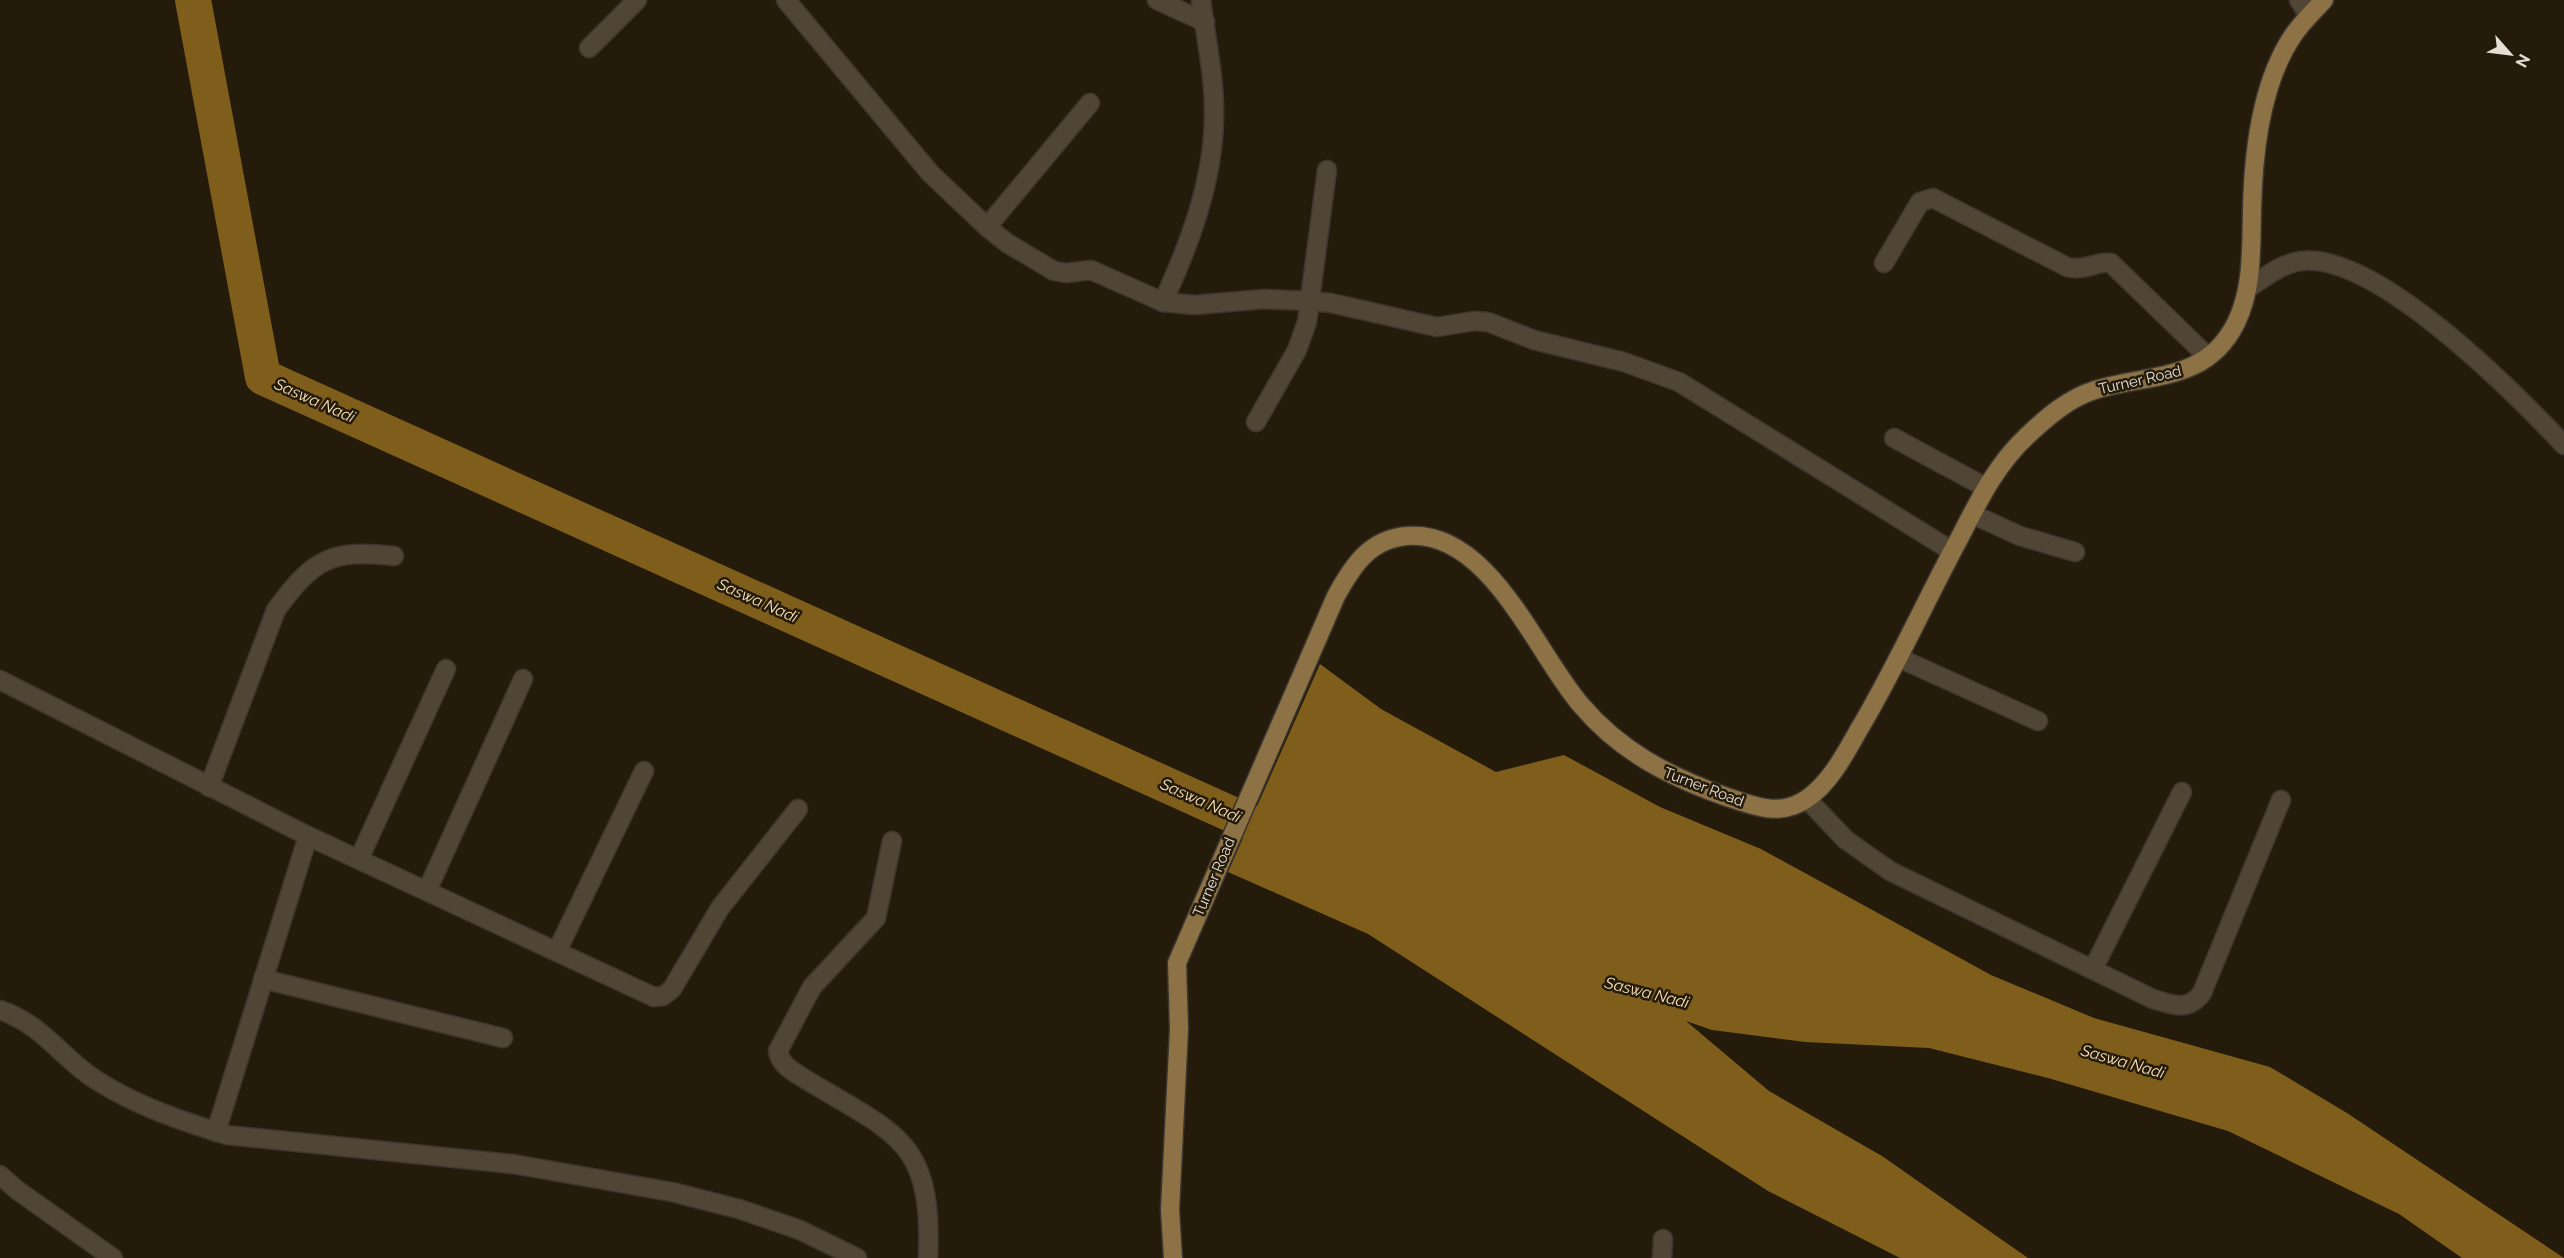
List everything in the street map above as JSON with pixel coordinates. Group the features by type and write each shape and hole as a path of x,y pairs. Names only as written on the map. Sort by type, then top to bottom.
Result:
{"main road":[{"name":"Turner Road","path":"1173,1258 1170,1210 1179,1029 1177,963 1336,596 1350,570 1376,544 1388,538 1407,536 1436,538 1457,549 1493,581 1529,628 1562,681 1582,707 1616,740 1652,766 1680,781 1761,808 1777,811 1793,808 1807,799 1831,775 1843,756 1899,658 1985,487 2007,456 2027,436 2077,398 2119,384 2172,374 2193,367 2225,341 2236,322 2248,288 2256,146 2279,63 2304,8 2324,0"}],"street":[{"path":"589,48 637,0"},
{"path":"786,0 930,173 1007,243 1054,271 1066,273 1091,270 1163,302 1194,305 1265,298 1331,303 1437,327 1474,321 1488,322 1534,340 1624,362 1679,382 1952,551"},
{"path":"1157,0 1204,22"},
{"path":"1163,302 1198,217 1214,120 1213,90 1201,0"},
{"path":"987,227 1090,103"},
{"path":"1256,422 1297,350 1307,322 1327,170"},
{"path":"1884,263 1920,202 1933,198 2067,267 2077,270 2106,262 2111,263 2208,357"},
{"path":"2248,288 2273,272 2299,261 2321,261 2360,274 2380,284 2436,325 2532,411 2564,445"},
{"path":"1894,438 1985,487"},
{"path":"1972,514 2020,536 2075,552"},
{"path":"209,788 276,610 291,588 327,559 344,554 394,556"},
{"path":"1899,658 2038,721"},
{"path":"359,859 446,669"},
{"path":"427,891 523,679"},
{"path":"0,680 209,788 308,836 654,997 663,996 672,989 720,908 798,809"},
{"path":"557,951 644,771"},
{"path":"2093,969 2182,792"},
{"path":"1807,799 1846,840 1890,871 2093,969 2181,1007 2197,1000 2281,800"},
{"path":"216,1132 308,836"},
{"path":"892,841 876,918 812,987 778,1051 779,1058 793,1071 888,1130 904,1144 917,1164 924,1184 930,1216 928,1258"},
{"path":"263,979 503,1038"},
{"path":"0,1010 36,1026 67,1057 104,1084 142,1106 216,1132 513,1164 672,1192 739,1209 800,1230 857,1258"},
{"path":"0,1175 17,1190 112,1258"},
{"path":"1662,1258 1663,1239"}],"water":[{"path":"1320,664 1381,709 1496,772 1564,755 1660,807 1761,849 1991,975 2094,1018 2270,1067 2347,1113 2564,1258 2462,1258 2399,1214 2228,1131 2048,1078 1929,1048 1805,1042 1712,1030 1686,1021 1769,1091 1882,1156 2028,1258 1900,1258 1768,1191 1368,934 1228,872"}],"waterway":[{"name":"Saswa Nadi","path":"193,0 263,377 1295,843"}]}
